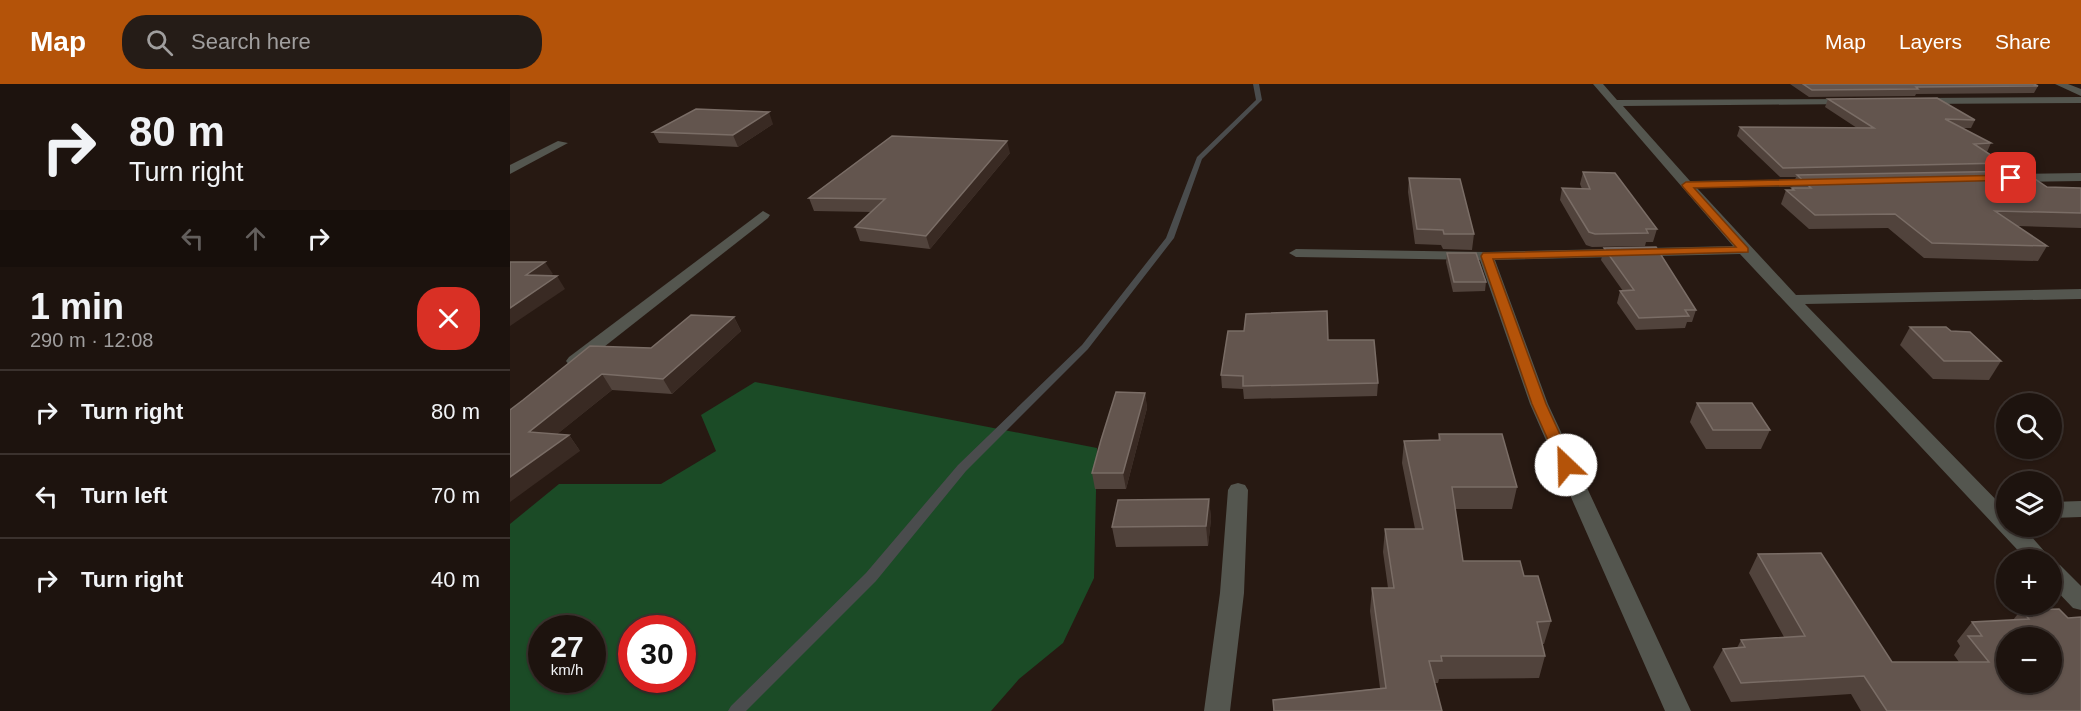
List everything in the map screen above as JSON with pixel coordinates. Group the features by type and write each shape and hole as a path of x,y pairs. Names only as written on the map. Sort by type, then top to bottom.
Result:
{"street":[{"path":"1598,84 1744,250 1996,509"},
{"path":"2060,84 2081,93"},
{"path":"1902,101 2081,100"},
{"path":"1614,103 1866,101"},
{"path":"510,170 562,143"},
{"path":"1997,178 2081,177"},
{"path":"1686,185 1830,182"},
{"path":"566,368 763,215"},
{"path":"1296,253 1486,256 1744,250"},
{"path":"1486,256 1539,404 1678,711"},
{"path":"1792,300 2081,294"},
{"path":"1217,711 1232,593 1238,490"},
{"path":"2062,510 2081,509"},
{"path":"2021,537 2032,549"},
{"path":"2062,581 2081,601"}],"green space":[{"path":"755,382 1097,448 1094,578 1063,643 1019,679 991,711 510,711 510,524 559,484 661,484 716,451 701,415"}],"building":[{"path":"1803,84 2034,84 2038,86 1812,90"},
{"path":"1937,98 1975,120 1945,119 1991,143 1974,144 2003,163 1783,168 1740,127 1874,128 1828,99"},
{"path":"696,109 769,112 733,135 653,132"},
{"path":"892,136 1007,141 926,236 855,227 885,199 809,198"},
{"path":"2023,171 2047,187 2081,188 2081,213 1995,211 2047,246 1932,243 1895,214 1815,215 1786,190 1811,188 1797,175"},
{"path":"1583,172 1615,173 1657,229 1646,229 1648,233 1595,234 1589,232 1562,188 1590,189"},
{"path":"1409,178 1460,179 1474,234 1444,234 1443,230 1417,229"},
{"path":"1656,247 1696,310 1685,310 1689,316 1639,318 1620,291 1634,290 1604,248"},
{"path":"1447,253 1476,253 1486,282 1454,282"},
{"path":"510,262 545,262 526,275 557,276 510,308"},
{"path":"1327,311 1328,340 1374,340 1378,383 1243,386 1243,376 1221,375 1228,331 1244,331 1246,314"},
{"path":"691,315 734,317 663,379 602,374 529,432 569,435 510,477 510,410 590,346 651,348"},
{"path":"1910,327 1946,327 1951,331 1970,332 2001,361 1944,361"},
{"path":"1116,392 1145,393 1123,473 1092,473 1101,440"},
{"path":"1697,403 1752,403 1770,430 1713,430"},
{"path":"1439,434 1502,434 1517,487 1452,487 1463,561 1520,561 1524,576 1538,576 1551,621 1537,622 1545,656 1441,656 1442,661 1429,661 1442,711 1274,711 1273,700 1386,688 1372,588 1394,588 1385,529 1423,529 1404,441 1440,440"},
{"path":"1209,499 1206,526 1112,527 1118,500"},
{"path":"1821,553 1892,662 1989,662 1968,636 1982,636 1972,622 2029,619 2025,615 2062,615 2062,612 2068,618 2081,617 2081,711 1887,711 1864,676 1741,683 1723,649 1745,647 1741,640 1805,636 1758,554"}],"waterway":[{"path":"736,711 871,577 962,468 1085,347 1170,238 1199,158 1259,100 1256,84"}],"route":[{"path":"1566,465 1539,404 1486,256 1744,250 1686,185 2011,178"}]}
